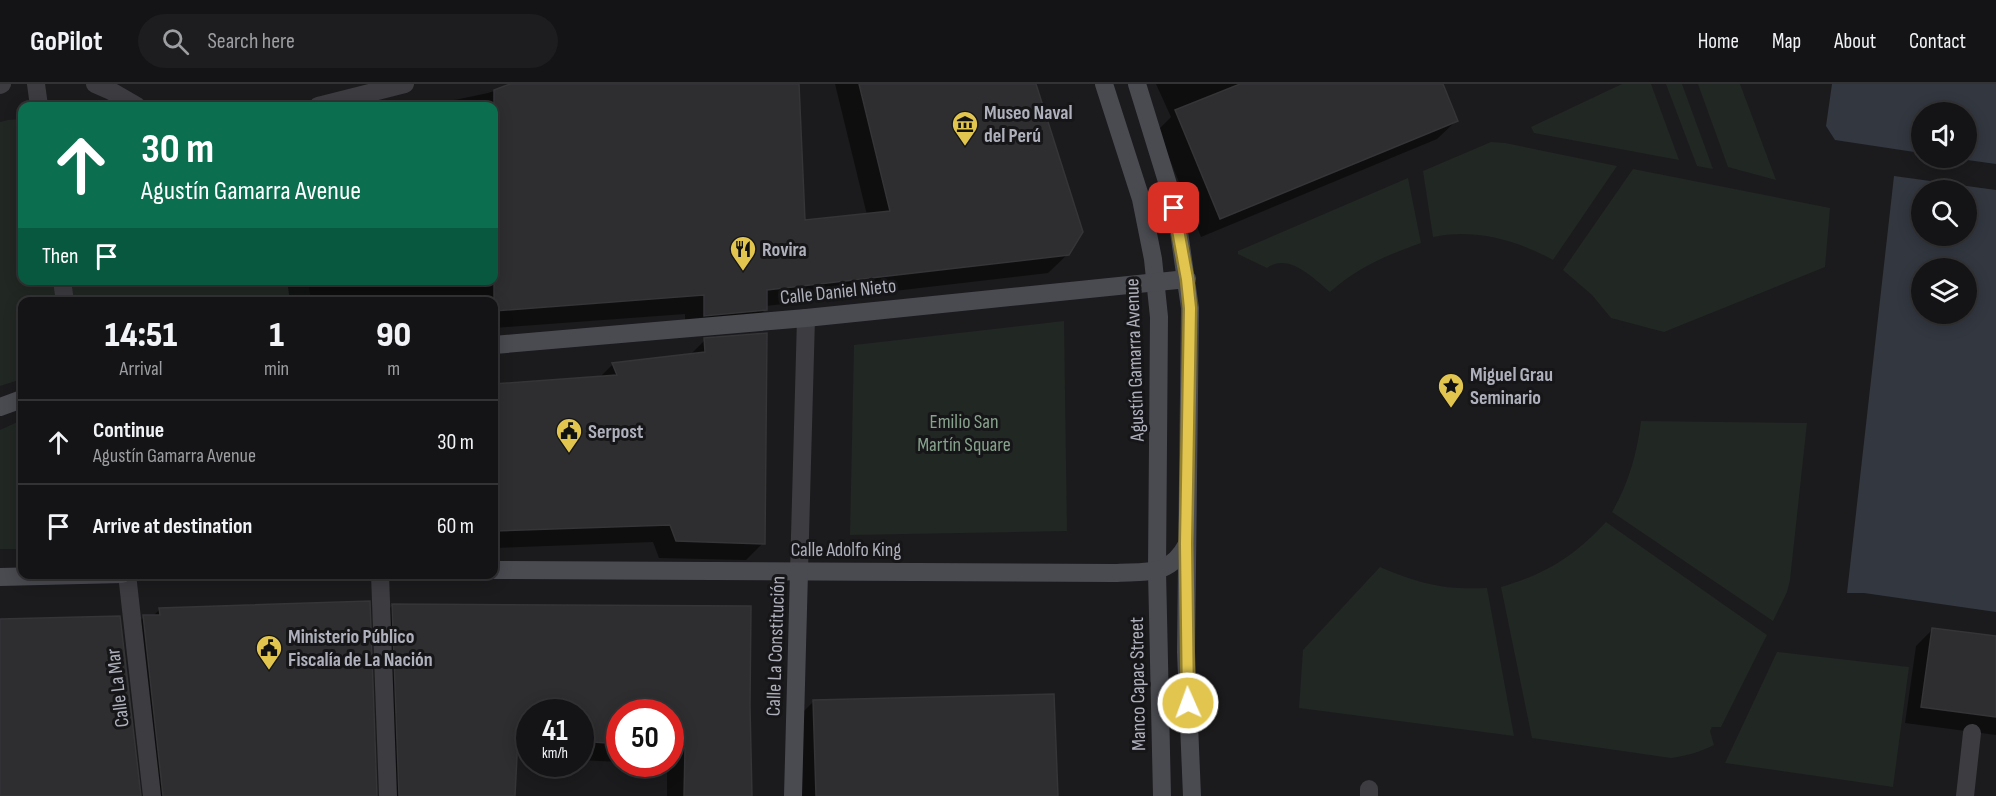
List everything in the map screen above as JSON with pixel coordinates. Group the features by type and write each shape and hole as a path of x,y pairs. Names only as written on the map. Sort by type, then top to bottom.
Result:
{"street":[{"path":"36,84 38,102"},
{"path":"95,84 130,102"},
{"path":"334,102 405,84"},
{"name":"Agustín Gamarra Avenue","path":"1104,84 1141,199 1147,226 1159,317 1157,570"},
{"path":"1137,84 1170,191 1187,279 1190,334 1186,652 1192,796"},
{"name":"Calle Daniel Nieto","path":"498,345 806,318 1187,279"},
{"name":"Calle La Constitución","path":"793,796 806,318"},
{"path":"0,407 18,400"},
{"path":"1157,570 1174,563 1186,544"},
{"name":"Calle Adolfo King","path":"498,570 1085,573 1157,570"},
{"name":"Manco Capac Street","path":"1157,570 1162,796"},
{"path":"0,577 18,577"},
{"name":"Calle La Mar","path":"128,579 152,796"},
{"path":"380,579 388,796"},
{"path":"1965,796 1972,733"}],"green space":[{"path":"1622,84 1651,84 1679,160 1534,133 1531,127"},
{"path":"1666,84 1682,84 1713,169 1697,166"},
{"path":"1698,84 1740,84 1776,180 1728,167"},
{"path":"18,119 18,285 309,285 310,297 18,297 18,380 0,386 0,122"},
{"path":"1491,142 1617,166 1553,260 1525,247 1495,238 1464,234 1433,237 1423,171"},
{"path":"1633,169 1830,208 1825,267 1664,332 1611,318 1592,295 1563,270"},
{"path":"1408,178 1421,243 1373,263 1330,292 1309,274 1292,265 1275,264 1267,268 1238,254 1238,251"},
{"name":"Emilio San Martín Square","path":"1064,321 1067,531 850,535 854,345"},
{"path":"1641,421 1807,423 1790,580 1787,592 1773,621 1612,512 1631,468"},
{"path":"18,422 18,549 0,549 0,430"},
{"path":"1606,522 1767,635 1721,727 1712,727 1710,731 1714,745 1671,758 1532,738 1501,587 1533,576 1559,562 1582,545"},
{"path":"1380,567 1432,585 1487,588 1514,736 1299,708 1303,650"},
{"path":"1777,652 1909,667 1893,787 1725,763"}],"shaded area":[{"path":"1832,84 1996,84 1996,164 1977,161 1977,102 1911,102 1911,151 1835,140 1826,126"},
{"path":"1894,176 1923,180 1911,180 1911,246 1977,246 1977,187 1996,190 1996,612 1864,593 1847,593"}],"building":[{"path":"510,84 799,84 805,220 890,211 859,84 1036,84 1083,232 1069,255 767,290 767,310 704,316 704,295 498,311 498,297 494,297 494,285 498,285 498,102 494,102 494,90"},
{"path":"1240,84 1443,84 1458,121 1220,219 1175,110"},
{"path":"767,333 765,544 676,541 670,525 498,531 498,384 617,375 612,363 705,352 704,338"},
{"name":"Ministerio Público Fiscalía de La Nación","path":"370,601 377,796 163,796 143,615 160,615 159,608"},
{"path":"392,604 751,606 752,796 684,796 684,699 606,699 606,743 594,742 594,699 516,699 515,796 399,796"},
{"path":"120,616 141,796 0,796 0,619"},
{"path":"1932,628 1996,636 1996,717 1921,707"},
{"path":"1054,694 1058,796 816,796 813,700"}],"place":[{"name":"Museo Naval del Perú","path":"965,147"},
{"name":"Rovira","path":"743,272"},
{"name":"Miguel Grau Seminario","path":"1451,409"},
{"name":"Serpost","path":"569,454"},
{"name":"Ministerio Público Fiscalía de La Nación","path":"269,671"}],"route":[{"path":"1174,208 1190,308 1186,544 1188,703"}]}
